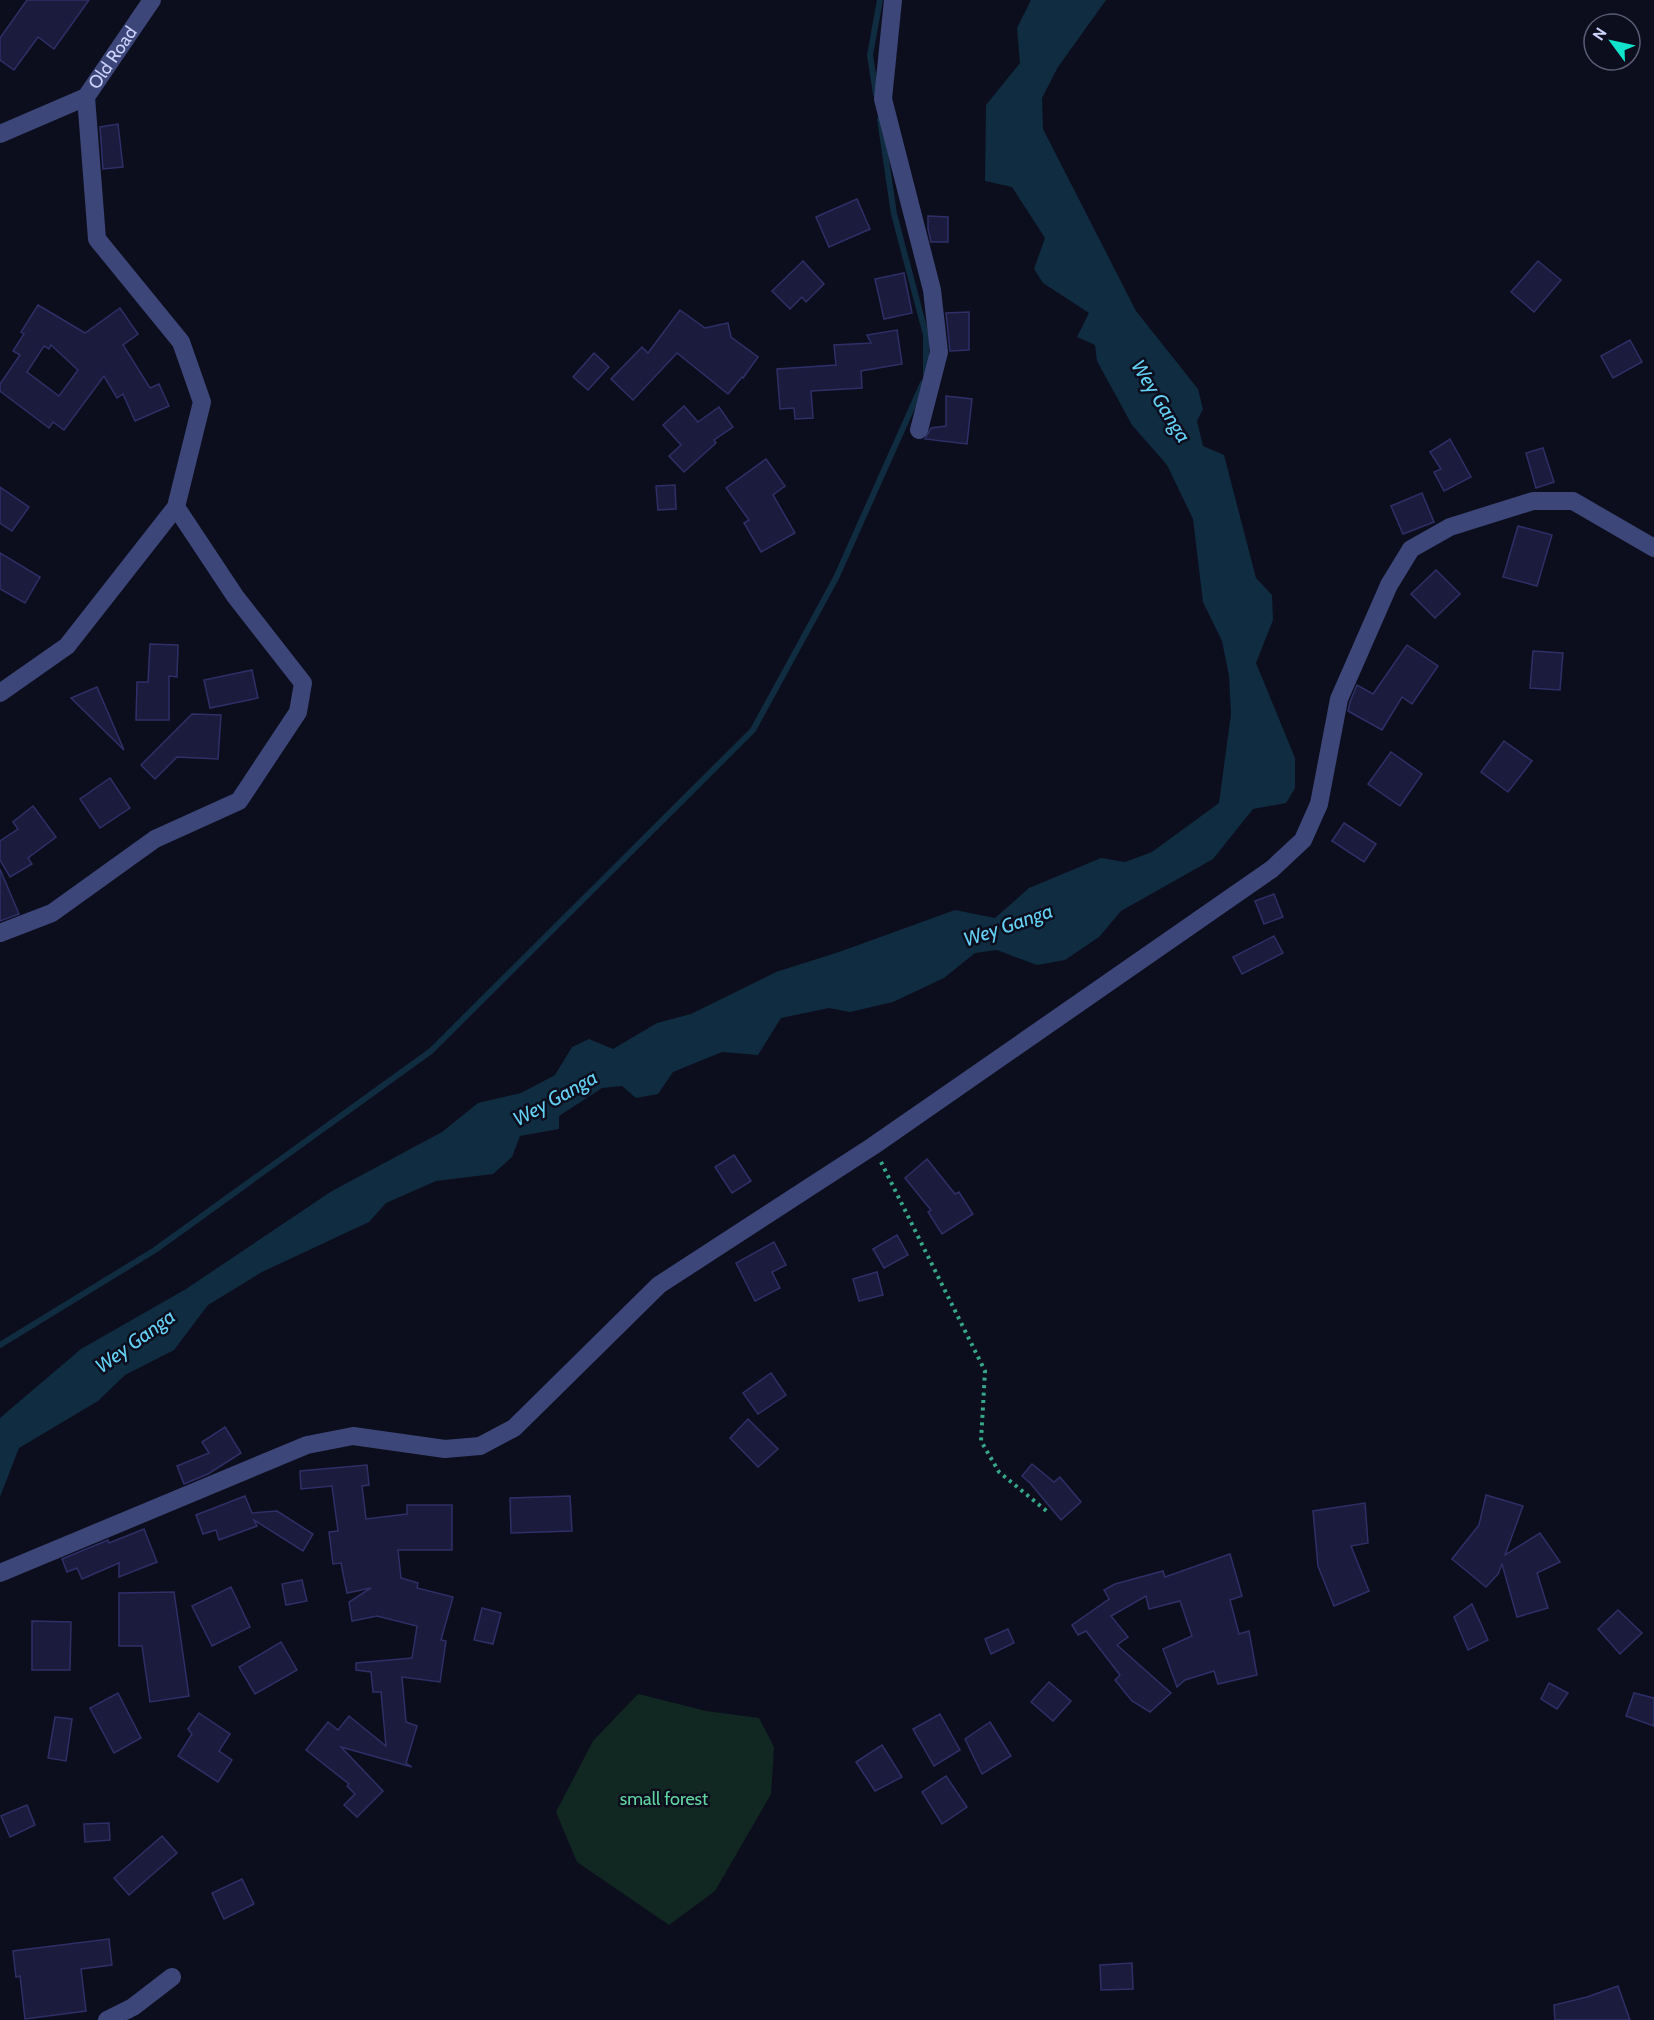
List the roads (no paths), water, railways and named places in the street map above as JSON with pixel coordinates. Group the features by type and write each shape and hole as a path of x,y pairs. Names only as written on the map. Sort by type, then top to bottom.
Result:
{"street":[{"name":"Old Road","path":"0,134 86,97 152,0"},
{"path":"892,0 883,99 932,290 939,352 919,430"},
{"path":"0,693 67,646 176,507 202,402 181,342 97,239 86,97"},
{"path":"0,1573 307,1445 352,1436 445,1449 480,1446 514,1428 659,1286 873,1146 1272,870 1304,840 1320,804 1340,699 1389,585 1411,549 1450,527 1533,501 1573,501 1654,548"},
{"path":"0,933 52,913 155,839 239,801 298,712 303,683 235,596 176,507"},
{"path":"107,2020 133,2007 172,1977"}],"water":[{"name":"Wey Ganga","path":"1031,0 1106,0 1058,67 1042,98 1043,129 1136,311 1198,389 1203,409 1197,421 1203,446 1224,455 1256,578 1272,595 1273,620 1256,663 1295,758 1295,788 1286,803 1253,809 1213,859 1121,911 1099,937 1065,960 1037,965 997,950 975,953 944,978 893,1002 850,1012 829,1008 781,1018 758,1055 722,1052 673,1072 658,1094 636,1098 622,1086 602,1088 559,1116 559,1129 520,1136 512,1157 493,1174 436,1181 386,1203 369,1222 262,1272 208,1305 174,1350 125,1375 98,1401 19,1448 0,1497 0,1418 81,1349 186,1289 332,1191 442,1132 478,1103 521,1093 555,1075 572,1047 589,1039 613,1049 657,1023 691,1014 776,972 955,910 995,918 1029,888 1101,858 1125,862 1152,852 1219,803 1231,714 1229,676 1222,641 1203,602 1193,519 1167,465 1132,425 1097,361 1095,345 1077,337 1089,313 1043,283 1034,269 1045,238 1012,187 985,181 986,105 1020,63 1017,28"}],"waterway":[{"path":"876,94 870,55 880,0"},
{"path":"880,119 894,214 926,335 926,374"},
{"path":"0,1345 155,1250 431,1051 753,730 836,578 923,383"}],"park label":[{"name":"small forest","path":"664,1799"}]}
